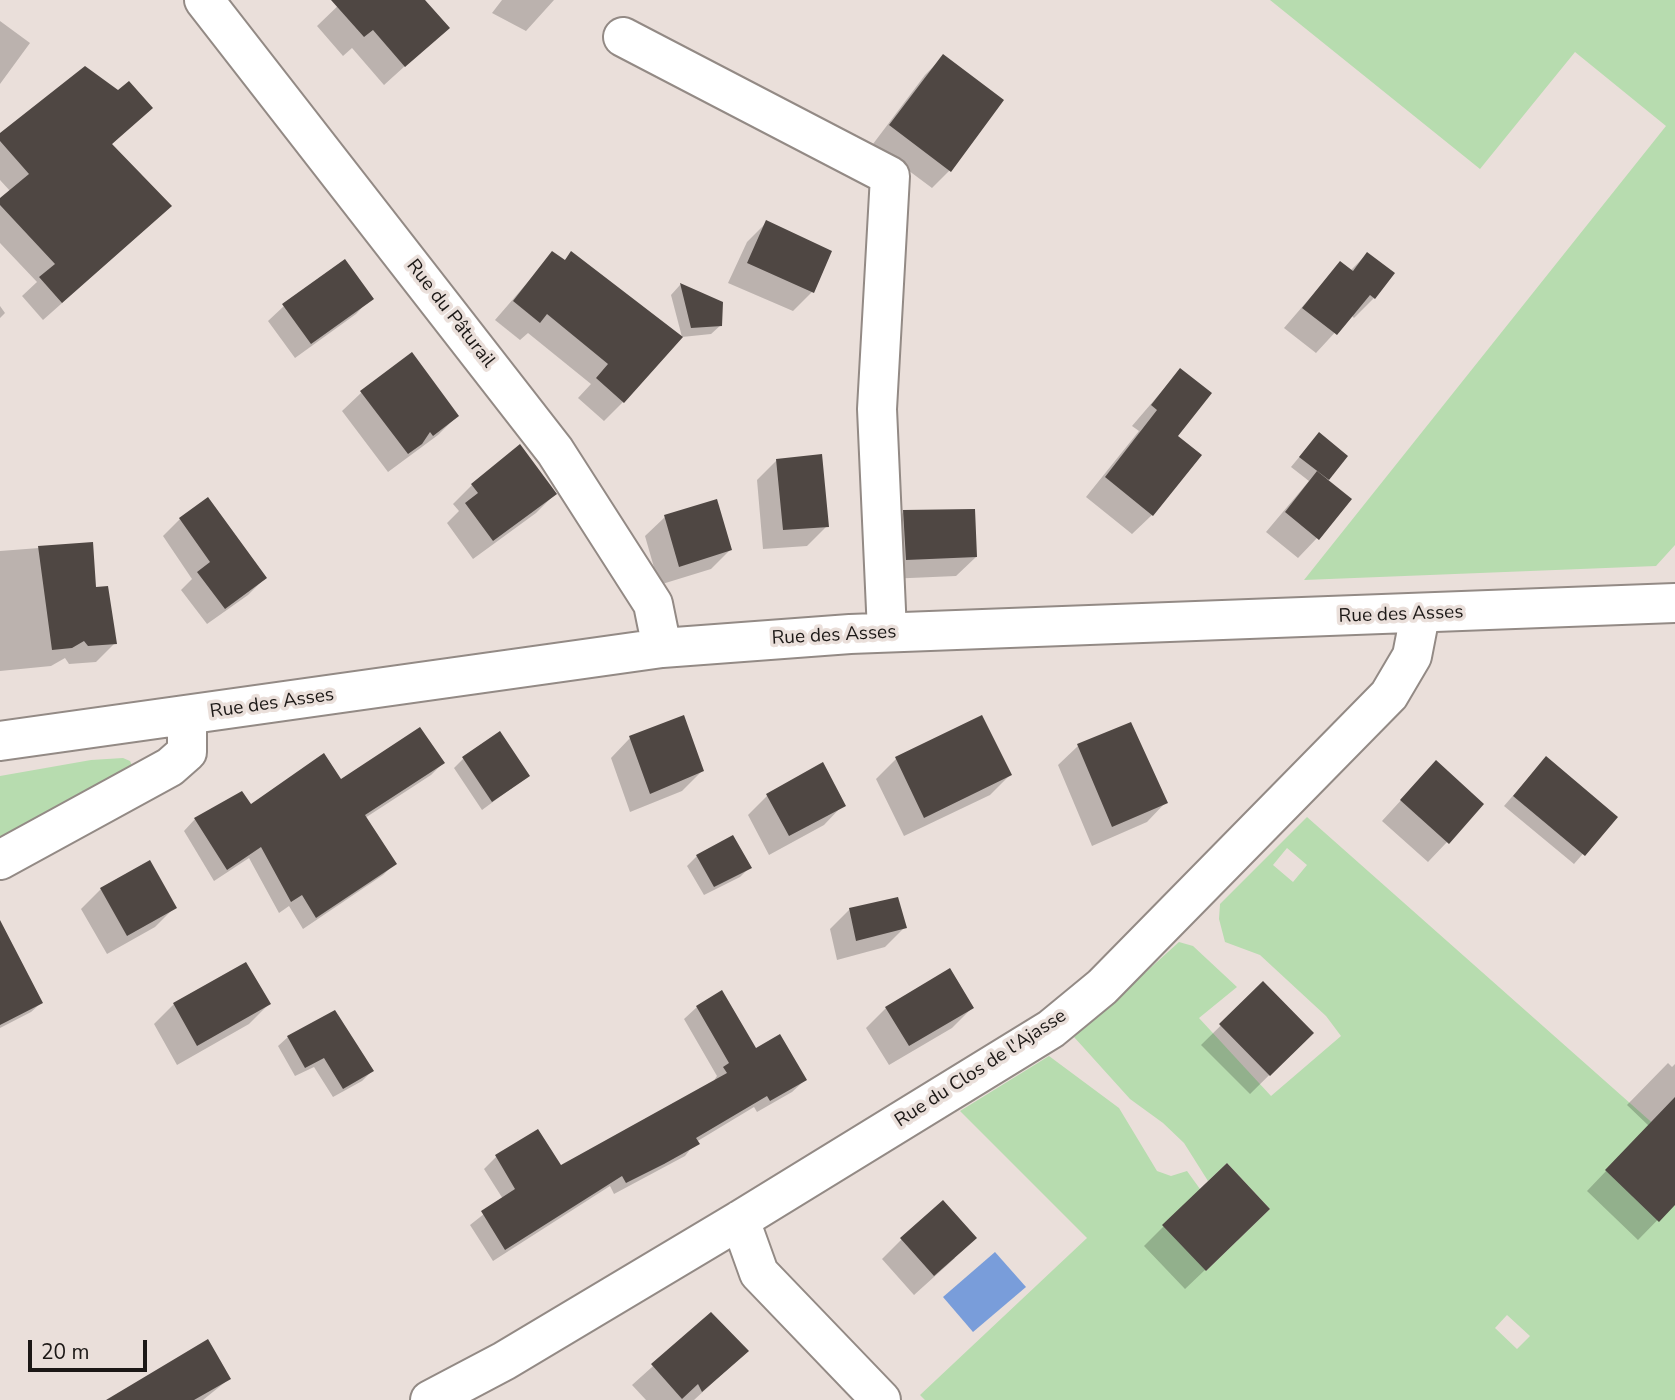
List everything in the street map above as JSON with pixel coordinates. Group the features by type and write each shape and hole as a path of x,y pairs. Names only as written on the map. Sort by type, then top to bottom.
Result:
{"street":[{"name":"Rue du Pâturail","path":"204,0 555,451 653,604 662,648"},
{"path":"623,37 890,176 877,409 887,632"},
{"name":"Rue des Asses","path":"0,741 662,648 887,632 1420,615 1675,603"},
{"name":"Rue du Clos de l'Ajasse","path":"430,1400 504,1361 1051,1029 1102,986 1390,695 1412,656 1420,615"},
{"path":"0,860 170,767 187,751 187,715"},
{"path":"740,1220 759,1273 881,1400"}],"green space":[{"path":"1270,0 1675,0 1675,545 1656,566 1304,580 1666,126 1575,52 1480,169"},
{"path":"123,758 130,761 135,772 0,846 0,776 91,760"},
{"path":"1307,817 1675,1143 1675,1400 925,1400 920,1395 1087,1238 960,1111 1049,1056 1119,1108 1157,1171 1171,1176 1187,1171 1200,1189 1206,1271 1270,1209 1227,1163 1208,1181 1184,1143 1163,1123 1130,1099 1074,1037 1179,942 1193,946 1237,987 1199,1018 1271,1096 1341,1036 1326,1016 1260,955 1225,942 1219,919 1220,904","holes":["1287,848 1307,865 1293,882 1273,865","1507,1315 1530,1336 1517,1349 1495,1328"]}],"water":[{"path":"995,1252 1026,1287 973,1332 943,1297"}],"building":[{"path":"331,0 425,0 450,28 405,67 373,30 364,37"},
{"path":"943,54 1004,100 951,172 889,125"},
{"path":"85,66 118,90 129,81 153,108 112,144 172,206 62,303 39,277 55,264 0,205 0,198 29,174 0,141 0,133"},
{"path":"766,220 832,251 814,293 747,263"},
{"path":"552,251 565,260 571,251 683,337 624,403 596,378 608,364 547,314 540,323 513,301"},
{"path":"1367,252 1395,273 1375,299 1370,295 1337,335 1302,308 1340,261 1353,271"},
{"path":"345,259 374,299 311,344 282,304"},
{"path":"680,283 723,302 722,326 691,328"},
{"path":"412,352 459,416 433,436 430,432 422,444 408,454 360,391"},
{"path":"1180,368 1212,393 1178,436 1202,455 1153,516 1105,477 1157,410 1151,405"},
{"path":"1319,432 1348,456 1329,480 1299,457"},
{"path":"520,444 557,494 493,541 465,503 478,493 471,484"},
{"path":"822,454 829,527 783,530 776,459"},
{"path":"1317,471 1352,499 1319,540 1285,512"},
{"path":"208,497 267,578 225,609 197,572 210,562 179,518"},
{"path":"717,499 732,550 679,567 664,515"},
{"path":"975,509 977,557 906,560 903,510"},
{"path":"93,542 96,587 108,586 117,644 88,646 84,641 72,648 52,650 38,546"},
{"path":"684,715 704,771 650,794 629,736"},
{"path":"982,715 1012,775 924,818 895,757"},
{"path":"1131,722 1168,803 1112,827 1077,744"},
{"path":"420,727 445,763 365,815 397,864 316,918 302,895 291,902 261,847 227,870 194,818 242,791 251,804 324,753 341,779"},
{"path":"500,731 530,776 492,802 462,757"},
{"path":"1546,756 1618,817 1585,856 1513,796"},
{"path":"1436,760 1484,804 1449,844 1400,800"},
{"path":"823,762 846,806 789,836 766,794"},
{"path":"733,835 752,868 714,887 696,855"},
{"path":"150,860 177,908 127,936 100,888"},
{"path":"898,897 907,928 856,941 849,908"},
{"path":"0,920 43,1003 0,1025"},
{"path":"246,962 271,1004 197,1046 173,1003"},
{"path":"950,968 974,1008 909,1046 885,1007"},
{"path":"1263,981 1314,1033 1270,1076 1219,1024"},
{"path":"722,990 756,1048 780,1034 807,1080 770,1101 767,1096 696,1138 700,1144 664,1164 626,1183 622,1176 505,1250 481,1211 515,1189 495,1155 538,1129 561,1165 727,1073 723,1067 729,1063 696,1006"},
{"path":"335,1010 374,1071 343,1089 324,1058 305,1068 287,1036"},
{"path":"1675,1097 1675,1205 1659,1222 1605,1170"},
{"path":"1227,1163 1270,1209 1206,1271 1162,1225"},
{"path":"943,1200 977,1238 934,1276 900,1238"},
{"path":"711,1312 749,1351 702,1392 698,1384 682,1399 651,1364"},
{"path":"208,1339 231,1379 194,1400 106,1400"}]}
